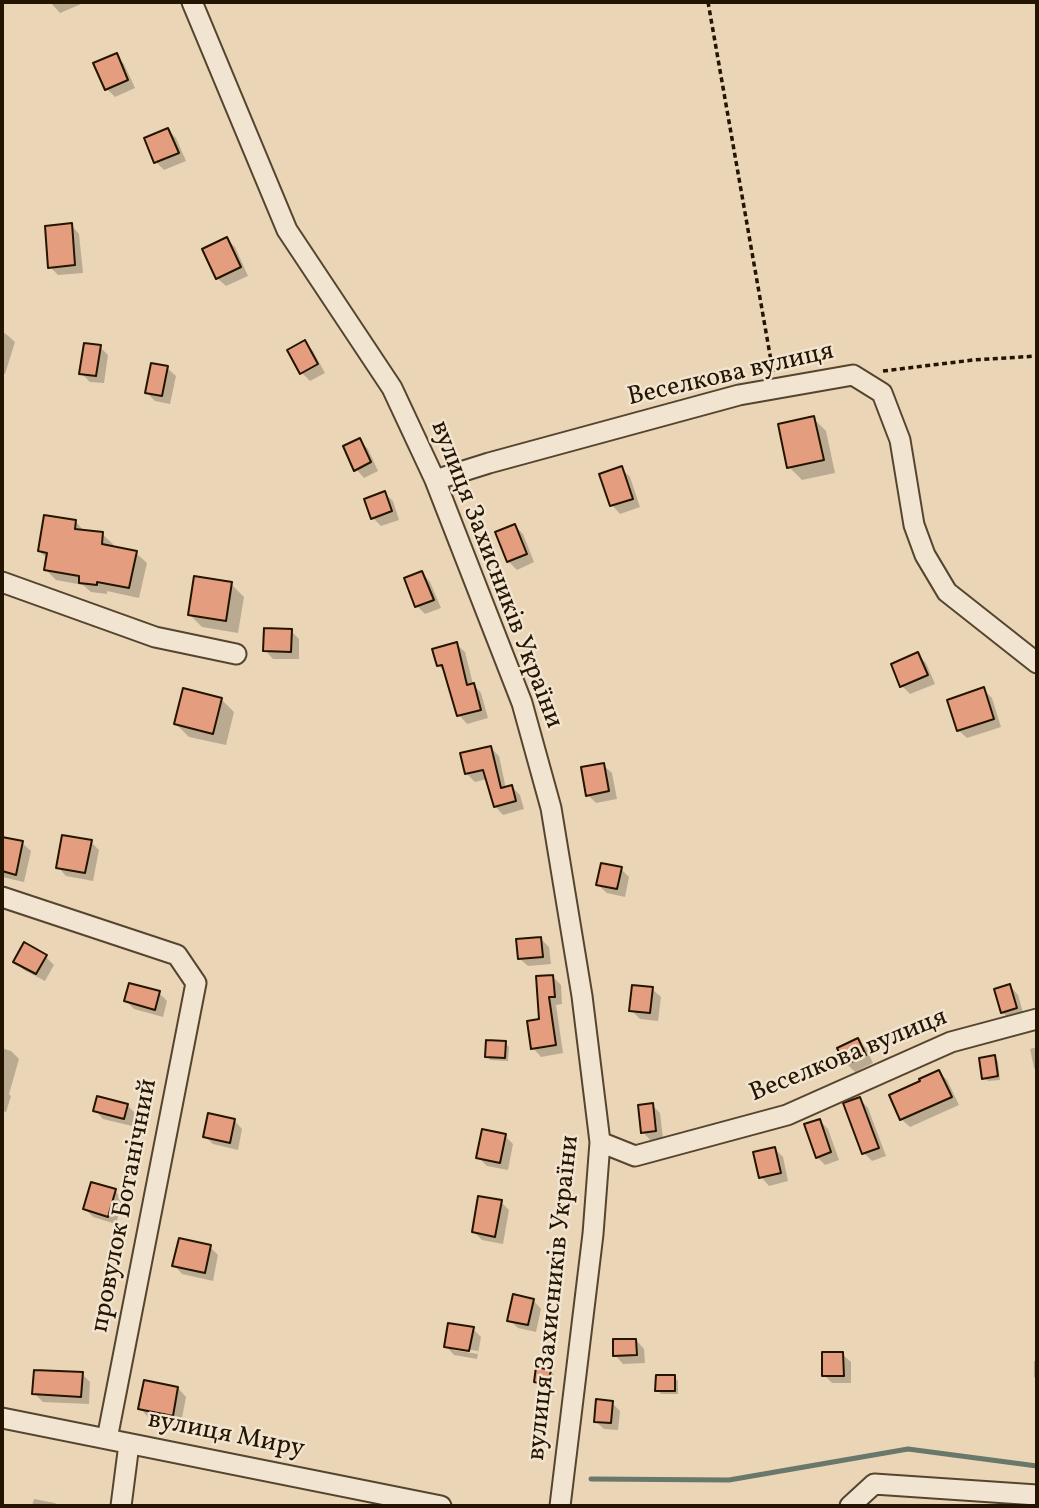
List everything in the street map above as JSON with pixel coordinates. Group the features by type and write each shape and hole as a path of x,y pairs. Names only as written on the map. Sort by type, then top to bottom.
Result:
{"street":[{"name":"вулиця Захисників України","path":"192,2 287,230 392,388 435,480 522,703 551,808 582,996 600,1142 593,1234 560,1506"},
{"name":"Веселкова вулиця","path":"435,480 713,402 853,375 882,393 900,440 914,525 925,555 947,592 1037,663"},
{"path":"2,582 155,637 236,654"},
{"name":"провулок Ботанічний","path":"2,897 177,955 196,983 107,1439"},
{"name":"Веселкова вулиця","path":"600,1142 635,1156 787,1115 951,1042 1037,1019"},
{"name":"вулиця Миру","path":"2,1418 441,1506"},
{"path":"121,1506 129,1444"},
{"path":"849,1506 874,1484 1037,1495"}],"path":[{"path":"708,2 775,389"},
{"path":"853,375 973,360 1037,356"}],"building":[{"path":"117,53 128,80 105,90 93,63"},
{"path":"168,128 179,153 154,163 144,138"},
{"path":"72,223 75,265 48,268 45,226"},
{"path":"227,237 241,267 216,279 202,249"},
{"path":"305,340 318,364 300,374 287,350"},
{"path":"84,343 101,345 96,376 79,374"},
{"path":"151,363 168,366 162,396 145,393"},
{"path":"814,416 824,460 787,468 778,424"},
{"path":"360,438 371,462 354,471 343,446"},
{"path":"622,466 633,499 610,506 599,474"},
{"path":"385,491 392,511 371,519 364,499"},
{"path":"44,515 76,520 75,529 103,532 102,544 137,551 129,588 97,582 97,585 79,583 79,576 44,570 47,553 38,551"},
{"path":"515,524 527,554 507,562 495,532"},
{"path":"422,571 434,600 415,607 404,578"},
{"path":"194,576 232,582 226,621 188,615"},
{"path":"264,628 292,629 291,652 263,651"},
{"path":"457,642 467,685 474,683 481,710 457,716 442,665 437,666 432,649"},
{"path":"918,652 928,675 900,687 891,664"},
{"path":"984,687 994,719 957,731 947,700"},
{"path":"183,688 222,698 213,734 174,724"},
{"path":"491,746 501,788 512,785 516,801 494,807 483,770 465,774 460,753"},
{"path":"604,763 609,791 586,796 581,767"},
{"path":"62,835 92,840 85,873 56,868"},
{"path":"2,837 23,841 16,875 2,871"},
{"path":"601,863 622,867 617,889 596,885"},
{"path":"541,937 543,957 518,959 516,939"},
{"path":"24,942 47,955 36,974 13,962"},
{"path":"553,975 555,997 549,997 556,1045 531,1049 527,1021 539,1019 536,976"},
{"path":"129,983 160,991 155,1010 124,1001"},
{"path":"1010,984 1017,1008 1001,1013 994,989"},
{"path":"632,985 653,987 650,1013 629,1011"},
{"path":"858,1038 866,1055 845,1065 837,1048"},
{"path":"486,1040 506,1041 505,1058 485,1057"},
{"path":"995,1055 998,1076 982,1079 979,1058"},
{"path":"939,1070 952,1097 900,1120 889,1095"},
{"path":"97,1096 128,1104 124,1119 93,1111"},
{"path":"860,1097 879,1148 862,1154 843,1103"},
{"path":"653,1103 656,1131 641,1133 638,1105"},
{"path":"208,1113 235,1119 230,1143 203,1137"},
{"path":"820,1119 831,1152 816,1158 804,1124"},
{"path":"482,1129 506,1134 500,1163 476,1158"},
{"path":"775,1147 781,1173 759,1178 753,1152"},
{"path":"91,1182 116,1189 108,1217 83,1209"},
{"path":"478,1196 502,1200 495,1237 472,1232"},
{"path":"179,1238 211,1245 205,1273 172,1266"},
{"path":"513,1294 534,1299 528,1325 507,1321"},
{"path":"448,1323 474,1327 469,1351 444,1347"},
{"path":"613,1339 636,1339 637,1355 613,1356"},
{"path":"822,1352 843,1352 844,1376 822,1376"},
{"path":"536,1367 551,1370 548,1385 534,1382"},
{"path":"34,1370 83,1372 81,1397 32,1394"},
{"path":"656,1375 675,1375 675,1391 655,1391"},
{"path":"144,1380 178,1387 173,1416 138,1409"},
{"path":"596,1399 613,1401 611,1423 594,1422"}],"waterway":[{"path":"591,1479 729,1480 908,1449 1037,1466"}]}
